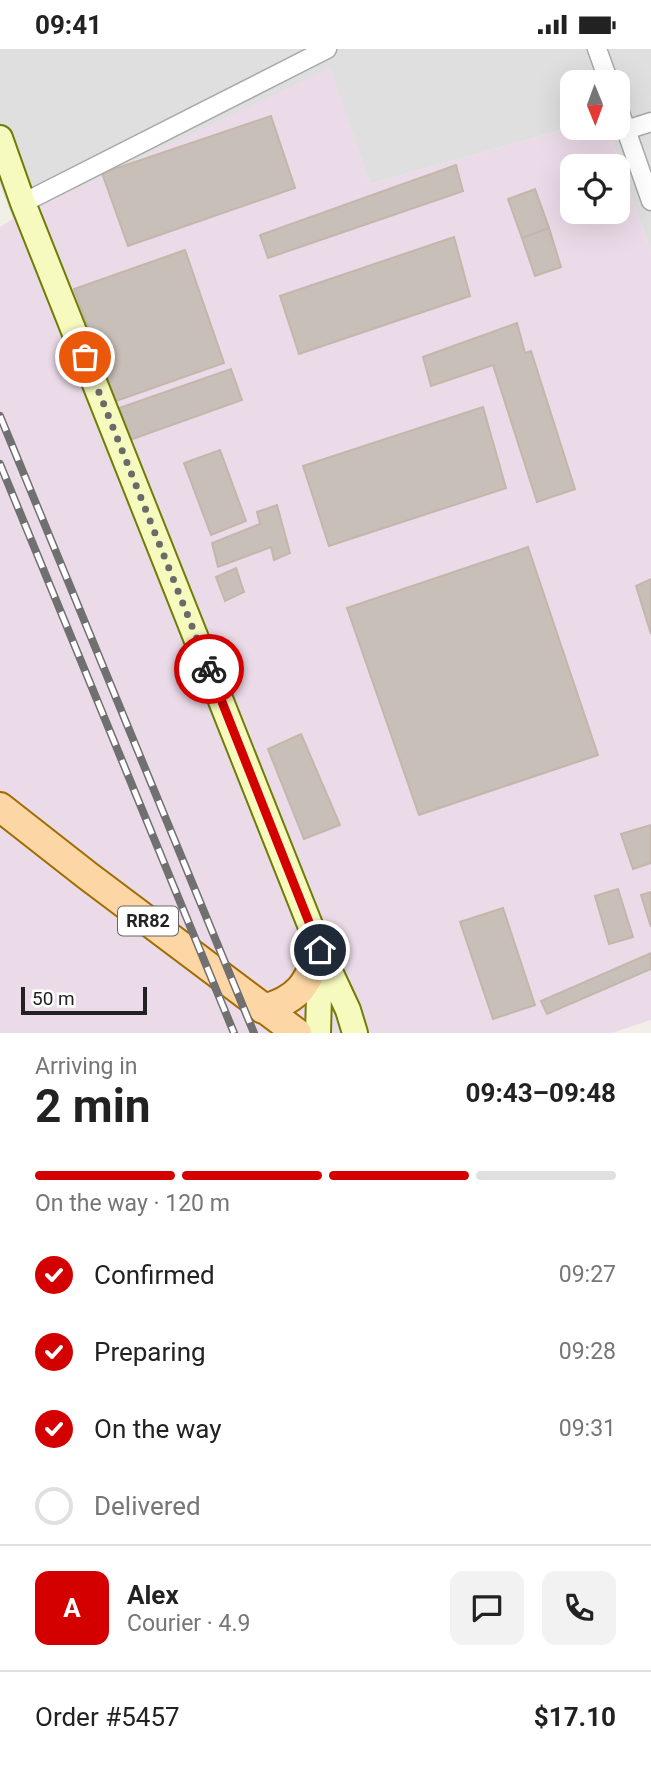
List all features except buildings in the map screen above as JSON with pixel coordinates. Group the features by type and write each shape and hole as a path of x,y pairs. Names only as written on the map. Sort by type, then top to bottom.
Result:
{"main road":[{"path":"0,138 23,203 355,1033"},
{"name":"RR82","path":"0,807 297,1033"},
{"path":"263,1009 292,998 303,987 320,950"},
{"path":"318,1033 320,950"}],"street":[{"path":"23,203 326,49"},
{"path":"597,49 605,70"},
{"path":"630,129 651,122"},
{"path":"630,140 651,201"}],"shaded area":[{"path":"0,49 651,49 651,252 630,191 630,154 617,154 612,140 630,140 630,70 560,70 560,130 370,184 330,69 13,219 0,184"},
{"path":"330,68 370,184 560,130 560,140 612,140 617,154 560,154 560,224 630,224 630,191 651,252 651,1020 612,1033 0,1033 0,227"}],"railway":[{"path":"0,416 254,1033"},
{"path":"0,464 234,1033"}],"way so far":[{"path":"85,357 209,669"}],"route":[{"path":"209,669 320,950"}]}
